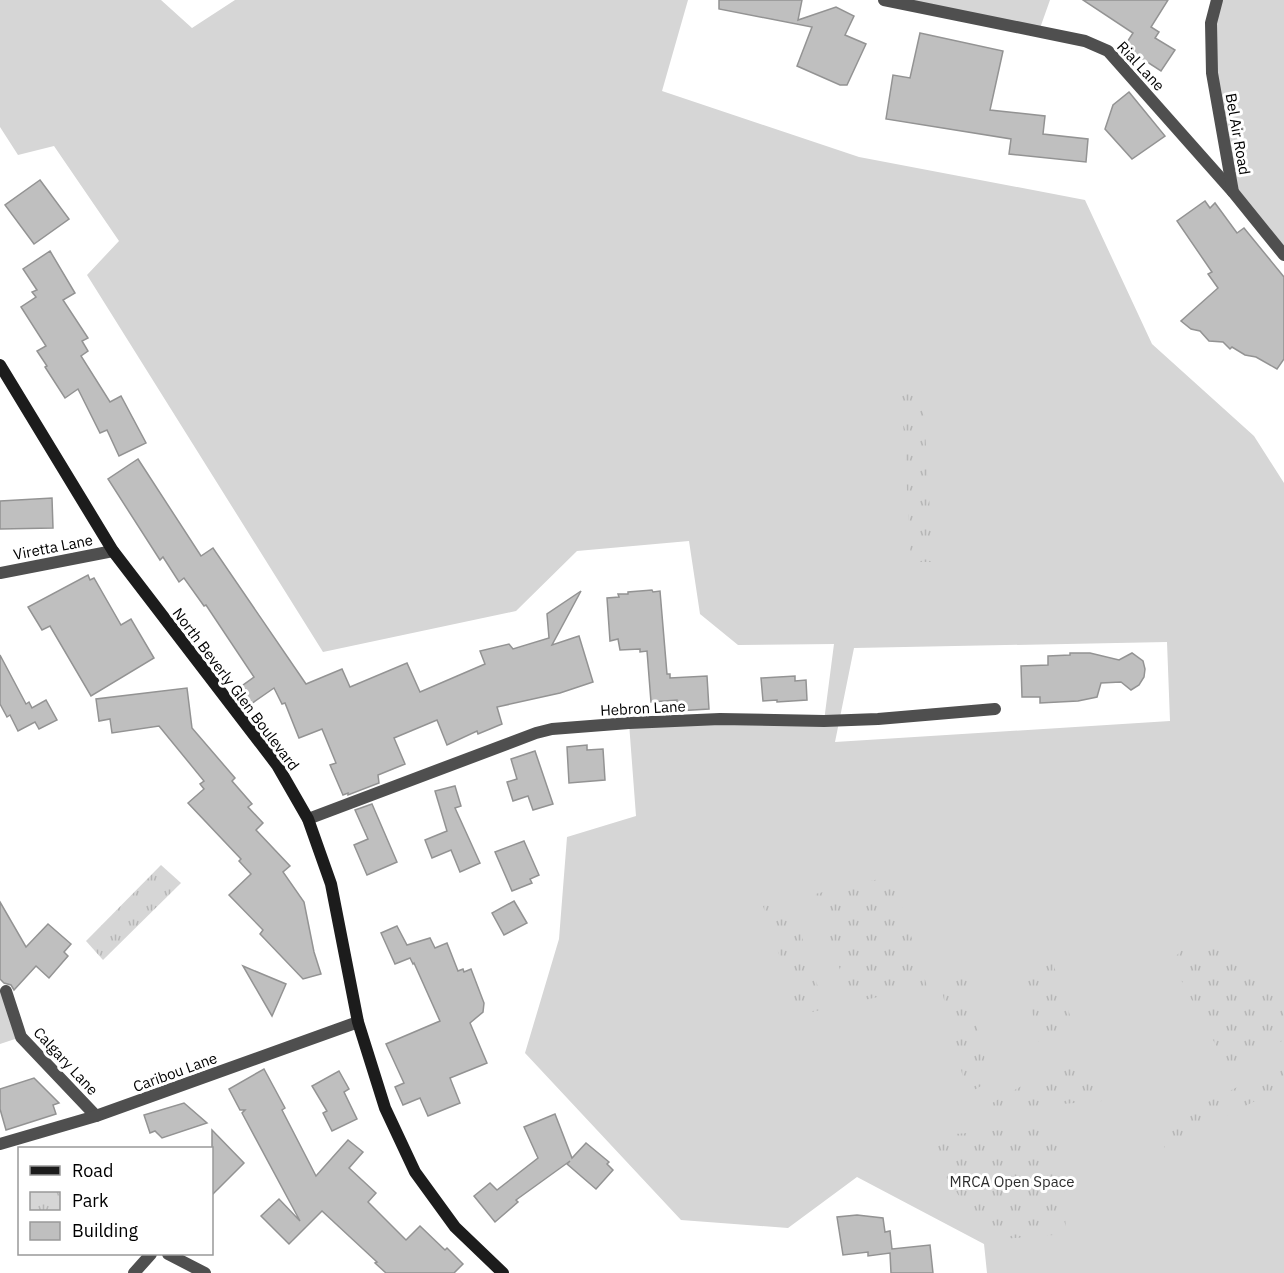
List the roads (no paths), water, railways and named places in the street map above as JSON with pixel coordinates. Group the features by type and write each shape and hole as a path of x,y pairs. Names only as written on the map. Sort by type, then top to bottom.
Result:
{"main road":[{"name":"North Beverly Glen Boulevard","path":"0,365 113,550 277,765 308,819 331,884 358,1022 385,1108 415,1172 455,1227 503,1273"}],"street":[{"name":"Rial Lane","path":"885,0 1085,41 1108,51 1233,192"},
{"name":"Bel Air Road","path":"1217,0 1211,22 1212,73 1233,192 1284,255"},
{"name":"Viretta Lane","path":"0,573 113,550"},
{"name":"Hebron Lane","path":"308,819 552,729 720,719 824,721 878,719 995,709"},
{"name":"Calgary Lane","path":"6,991 21,1037 96,1116"},
{"name":"Caribou Lane","path":"0,1144 96,1116 358,1022"},
{"path":"134,1273 150,1255"},
{"path":"170,1255 205,1273"}],"park label":[{"name":"MRCA Open Space","path":"1012,1181"}]}
